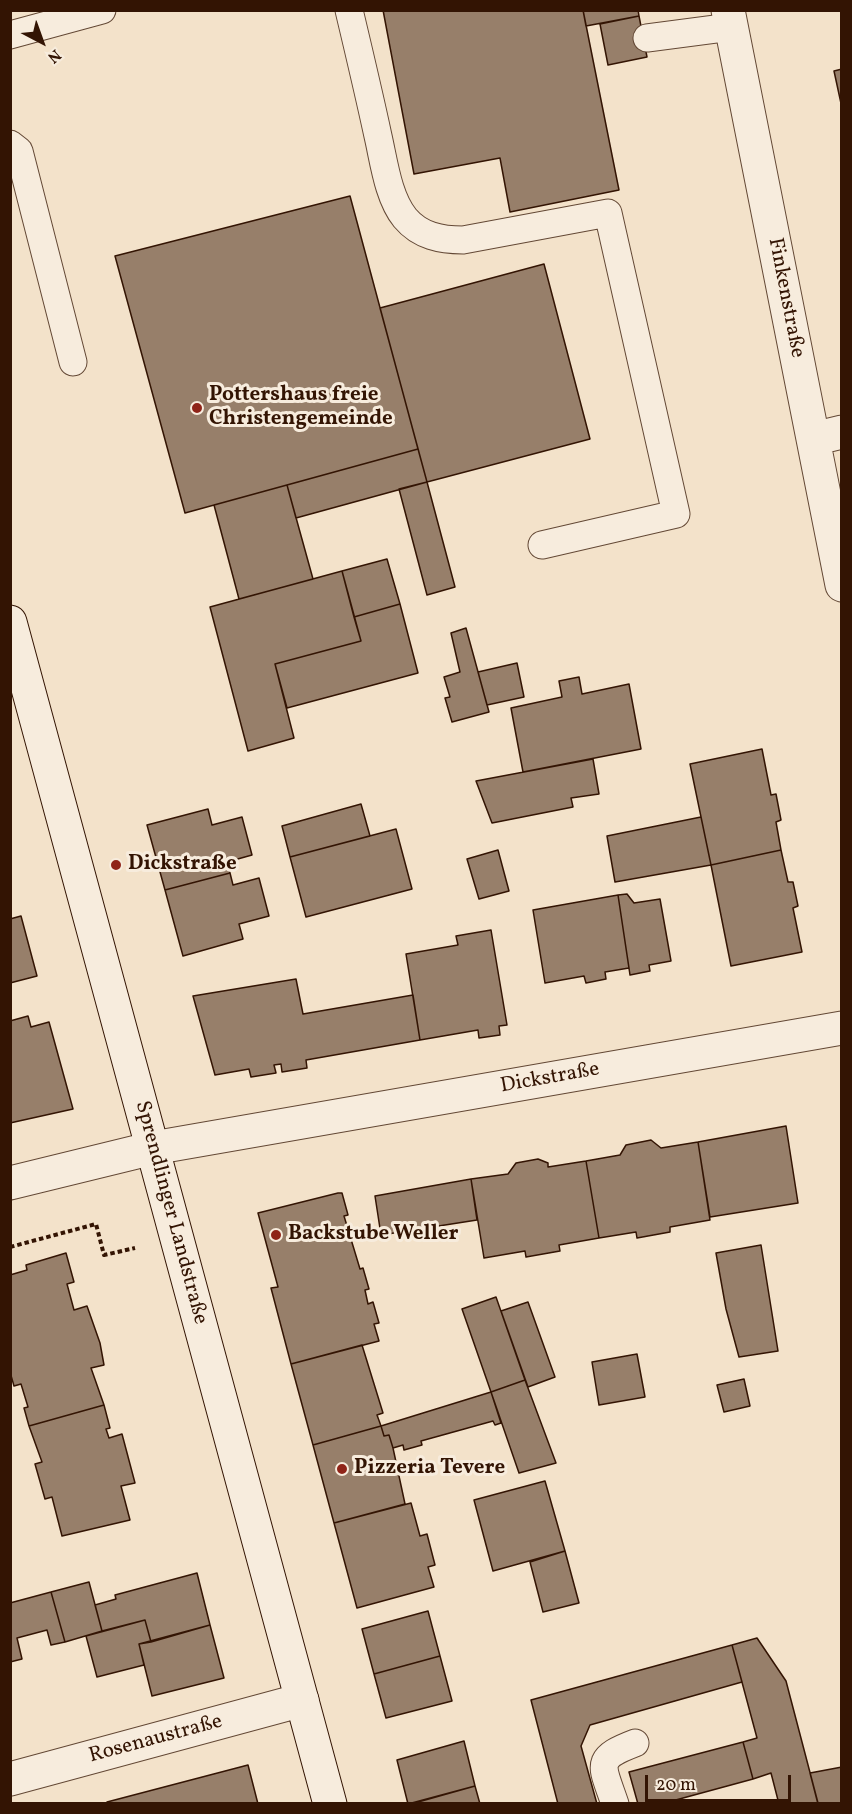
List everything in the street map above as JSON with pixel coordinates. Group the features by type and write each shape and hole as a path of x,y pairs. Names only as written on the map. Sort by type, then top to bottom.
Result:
{"street":[{"name":"Finkenstraße","path":"730,19 827,435 842,585"},
{"name":"Sprendlinger Landstraße","path":"10,622 330,1803"},
{"name":"Dickstraße","path":"10,1183 153,1148 842,1028"},
{"name":"Rosenaustraße","path":"10,1779 302,1700"}],"lane":[{"path":"10,35 102,10"},
{"path":"349,10 389,181 399,209 411,224 424,234 445,240 463,240 608,213 676,514 542,545"},
{"path":"647,38 730,19"},
{"path":"10,144 19,151 73,362"},
{"path":"615,1803 604,1770 604,1761 612,1752 635,1743"}],"path":[{"path":"10,1247 96,1224 104,1255 177,1238"}],"building":[{"path":"383,10 583,10 619,190 510,212 500,158 414,174"},
{"path":"583,10 638,10 639,16 586,26"},
{"path":"639,16 647,57 608,65 600,24"},
{"path":"842,69 842,108 834,71"},
{"path":"350,196 418,449 185,513 115,256"},
{"path":"544,264 590,439 427,482 380,308"},
{"path":"418,449 427,482 296,518 287,485"},
{"path":"427,482 455,587 427,595 399,489"},
{"path":"287,485 313,579 239,599 214,505"},
{"path":"387,559 400,604 354,617 342,571"},
{"path":"342,571 361,641 275,664 294,738 248,751 210,607"},
{"path":"400,604 418,673 287,708 275,664 361,641 354,617"},
{"path":"466,628 489,712 452,722 445,698 450,697 444,677 460,672 451,633"},
{"path":"517,663 524,697 487,705 478,672"},
{"path":"579,677 582,694 629,684 641,749 523,772 511,708 562,697 559,681"},
{"path":"762,749 771,795 776,794 781,820 776,822 781,850 711,865 690,764"},
{"path":"593,759 599,794 571,798 573,807 492,823 476,781"},
{"path":"361,804 370,836 290,857 282,826"},
{"path":"208,809 212,825 242,817 252,855 227,862 230,873 165,890 147,825"},
{"path":"701,817 711,865 615,882 607,836"},
{"path":"396,829 412,889 306,917 290,857"},
{"path":"498,850 509,891 479,899 467,859"},
{"path":"781,850 788,882 793,882 798,906 793,908 802,952 731,966 711,865"},
{"path":"230,873 233,885 259,878 269,916 239,924 243,939 183,956 165,890"},
{"path":"627,894 634,903 660,899 671,961 649,965 650,971 630,975 618,895"},
{"path":"618,895 629,968 605,972 606,979 586,983 584,976 545,983 533,910"},
{"path":"21,916 37,976 10,983 10,919"},
{"path":"491,930 507,1025 499,1026 500,1035 479,1038 478,1030 420,1040 406,954 458,945 456,936"},
{"path":"296,979 303,1014 413,995 420,1040 306,1060 307,1068 282,1072 281,1064 274,1065 276,1073 251,1077 249,1069 215,1075 193,996"},
{"path":"28,1016 31,1027 49,1022 73,1109 10,1123 10,1021"},
{"path":"786,1126 798,1203 710,1217 698,1142"},
{"path":"651,1140 661,1148 698,1142 710,1220 670,1227 670,1232 637,1238 636,1232 599,1238 586,1161 620,1155 626,1145"},
{"path":"538,1159 548,1163 548,1167 586,1161 599,1238 559,1245 560,1251 526,1257 525,1251 484,1258 471,1179 508,1174 516,1163"},
{"path":"471,1179 477,1220 381,1235 375,1196"},
{"path":"342,1193 348,1215 344,1216 360,1269 363,1268 369,1289 365,1290 368,1304 373,1302 379,1323 374,1324 379,1341 291,1364 271,1288 278,1287 258,1213"},
{"path":"761,1245 778,1351 739,1357 726,1309 716,1253"},
{"path":"66,1253 74,1282 67,1284 74,1310 87,1306 100,1343 104,1365 91,1368 104,1405 29,1426 24,1408 28,1407 21,1384 14,1386 10,1372 10,1275 27,1270 26,1265"},
{"path":"496,1297 525,1380 491,1392 462,1309"},
{"path":"528,1302 555,1377 528,1387 501,1311"},
{"path":"362,1345 383,1413 377,1415 381,1426 313,1445 291,1364"},
{"path":"637,1354 645,1397 599,1405 592,1362"},
{"path":"744,1379 750,1406 724,1412 717,1385"},
{"path":"525,1380 556,1463 519,1473 491,1392"},
{"path":"491,1392 501,1423 495,1425 493,1421 421,1441 422,1445 404,1450 403,1445 393,1448 389,1435 384,1436 381,1426"},
{"path":"104,1405 110,1428 106,1429 109,1438 122,1434 135,1483 121,1486 130,1520 62,1536 52,1497 45,1499 35,1464 42,1462 29,1426"},
{"path":"381,1426 384,1436 389,1435 393,1448 405,1504 334,1523 313,1445"},
{"path":"545,1481 565,1551 493,1571 474,1500"},
{"path":"411,1503 420,1536 427,1534 435,1565 428,1567 434,1587 357,1608 334,1523"},
{"path":"565,1551 579,1603 543,1612 530,1562"},
{"path":"197,1573 210,1625 151,1642 145,1620 102,1631 95,1605 116,1599 115,1595"},
{"path":"89,1582 102,1631 65,1642 51,1592"},
{"path":"51,1592 65,1642 51,1645 47,1630 17,1638 22,1659 10,1662 10,1603"},
{"path":"428,1611 440,1656 374,1674 362,1629"},
{"path":"145,1620 151,1642 139,1644 144,1665 97,1677 86,1636"},
{"path":"210,1625 224,1678 152,1696 139,1644"},
{"path":"757,1638 786,1681 818,1803 779,1804 771,1773 753,1779 743,1742 757,1738 732,1645"},
{"path":"732,1645 742,1682 590,1725 581,1746 597,1804 558,1804 531,1700"},
{"path":"440,1656 452,1701 386,1718 374,1674"},
{"path":"464,1741 475,1786 408,1804 397,1760"},
{"path":"743,1742 753,1779 661,1804 638,1804 629,1772"},
{"path":"248,1765 258,1804 107,1804 107,1802"},
{"path":"842,1767 842,1804 818,1804 810,1773"},
{"path":"475,1786 480,1804 411,1804"}],"place":[{"name":"Pottershaus freie Christengemeinde","path":"197,408"},
{"name":"Dickstraße","path":"116,865"},
{"name":"Backstube Weller","path":"276,1235"},
{"name":"Pizzeria Tevere","path":"342,1469"}]}
